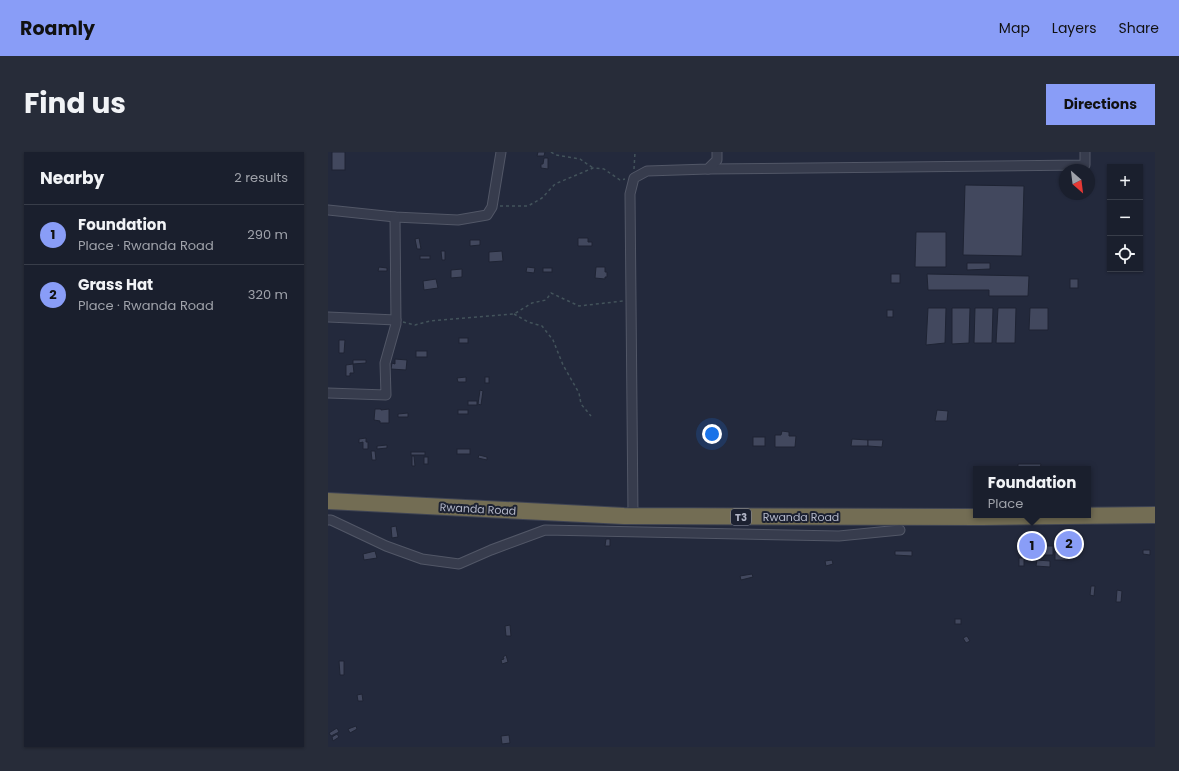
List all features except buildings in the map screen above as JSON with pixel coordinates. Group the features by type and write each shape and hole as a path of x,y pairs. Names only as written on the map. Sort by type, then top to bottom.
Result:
{"highway":[{"name":"Rwanda Road","path":"328,501 633,516 973,517"},
{"name":"Rwanda Road","path":"1091,516 1155,515"}],"street":[{"path":"328,210 395,217 458,220 487,215 492,207 501,152"},
{"path":"708,169 716,160 718,152"},
{"path":"633,516 630,194 634,178 647,171 708,169 1085,165 1085,152"},
{"path":"328,393 386,395 384,363 396,324 395,217"},
{"path":"328,317 396,320"},
{"path":"328,520 331,520 386,546 422,559 459,564 491,550 545,530 839,536 900,530"}],"path":[{"path":"551,152 556,155 580,159 593,168"},
{"path":"492,207 528,206 542,198 555,184 593,168 604,169 620,180 634,178 635,152"},
{"path":"396,320 416,325 430,321 514,314 532,303 546,300 551,293 579,306 631,299"},
{"path":"514,314 528,322 542,326 553,340 563,365 579,394 581,404 591,416"}],"place":[{"name":"Grass Hat","path":"1069,544"},
{"name":"Foundation","path":"1032,546"}]}
